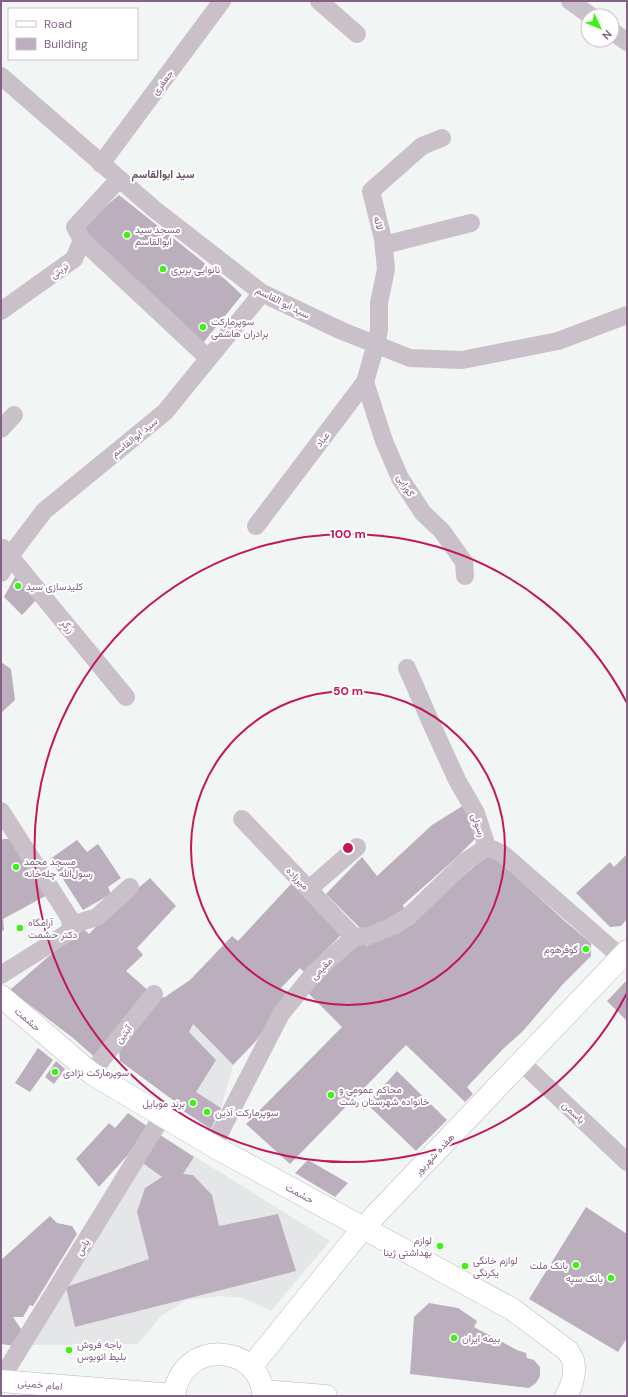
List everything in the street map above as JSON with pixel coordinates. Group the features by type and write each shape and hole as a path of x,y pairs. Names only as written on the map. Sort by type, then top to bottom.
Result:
{"main road":[{"name":"هفده شهریور","path":"251,1367 363,1228 624,954"},
{"name":"حشمت","path":"1,996 92,1073 213,1146 512,1309 568,1351 573,1360 574,1372 571,1389 566,1396"},
{"path":"325,1207 339,1220 346,1230 348,1239 342,1254"},
{"path":"174,1395 178,1381 186,1368 197,1359 211,1354 226,1354 239,1358 251,1367 259,1378 263,1394 326,1396"},
{"name":"امام خمینی","path":"1,1380 174,1395"}],"street":[{"name":"جعفری","path":"101,164 222,1"},
{"path":"320,1 357,34"},
{"path":"570,1 580,8"},
{"name":"سید ابو القاسم","path":"1,76 154,210 262,293 342,331 410,358 462,360 558,341 627,315"},
{"name":"لاله","path":"376,344 379,330 379,303 386,269 384,245 371,191 422,146 442,138"},
{"path":"119,179 75,226 82,240 208,358"},
{"path":"384,245 471,223"},
{"name":"تربتی","path":"1,311 74,258 82,240"},
{"name":"سید ابوالقاسم","path":"1,573 5,551 44,511 165,412 262,293"},
{"name":"عباد","path":"256,526 365,382 376,344"},
{"name":"گورابی","path":"365,382 384,441 400,478 423,513 442,530 464,562 465,576"},
{"path":"1,429 14,415"},
{"name":"زرگر","path":"5,551 126,697"},
{"name":"رسولی","path":"407,668 430,723 457,780 476,813 487,847 503,854 624,954"},
{"path":"1,811 69,917 71,925 69,932 1,975"},
{"name":"میرزاده","path":"242,819 354,937"},
{"path":"309,889 357,847"},
{"path":"354,937 368,936 393,926 409,916 466,861 487,847"},
{"path":"71,925 97,917 130,887"},
{"name":"مقیمی","path":"213,1146 281,1014 314,973 354,937"},
{"name":"آبتین","path":"92,1073 154,994"},
{"name":"یاسمن","path":"521,1062 627,1162"},
{"name":"یاس","path":"1,1380 162,1115"}],"shaded area":[{"path":"165,997 233,1065 221,1108 184,1086 173,1100 120,1061 119,1049 154,1000"},
{"path":"157,1133 330,1241 271,1311 243,1298 221,1296 186,1300 161,1316 138,1344 28,1345"}],"building":[{"path":"119,195 227,281 242,295 203,343 91,243 84,225"},
{"name":"کلیدسازی سید","path":"16,575 37,599 22,615 4,597"},
{"path":"1,662 11,669 15,700 1,713"},
{"path":"464,805 481,833 456,858 403,905 405,910 364,932 326,894 362,857 377,876 432,825"},
{"name":"مسجد محمد رسول‌‌الله چله‌خانه","path":"13,839 49,894 3,919 4,930 1,931 1,840"},
{"path":"77,840 87,852 98,844 121,878 108,887 111,894 83,910 50,859"},
{"path":"627,854 627,919 621,926 610,927 576,893 610,862 614,867"},
{"path":"493,856 591,943 591,956 563,984 523,1031 504,1048 467,1087 473,1094 465,1102 406,1045 290,1164 246,1124 342,1027 308,993 360,939 367,946 397,928 454,884 485,857"},
{"path":"150,878 176,906 137,948 143,955 126,971 150,992 98,1060 73,1038 10,990 56,950 84,929 89,934 108,914"},
{"path":"292,883 342,934 304,972 300,968 281,988 290,996 255,1042 233,1065 193,1024 189,1032 216,1060 196,1092 221,1108 211,1129 171,1103 173,1100 120,1061 119,1049 154,1000 165,997 190,980 232,936 238,941"},
{"path":"627,980 627,1021 607,1001"},
{"path":"38,1048 53,1060 30,1092 15,1083"},
{"path":"56,1061 65,1069 54,1084 45,1077"},
{"path":"397,1071 447,1120 416,1151 367,1104"},
{"path":"128,1113 151,1129 99,1187 76,1159 109,1123 115,1128"},
{"path":"157,1133 194,1157 183,1174 193,1175 212,1195 219,1226 278,1214 296,1271 75,1327 66,1287 149,1259 137,1212 145,1188 162,1177 140,1161"},
{"path":"308,1160 348,1183 335,1197 295,1173"},
{"path":"586,1207 627,1234 627,1338 618,1352 529,1299"},
{"path":"50,1216 57,1223 72,1226 77,1234 33,1306 30,1305 23,1317 13,1317 23,1332 16,1346 1,1344 1,1260"},
{"name":"بیمه ایران","path":"429,1303 458,1308 477,1321 474,1327 517,1350 526,1353 527,1358 534,1360 540,1367 540,1376 536,1383 529,1388 410,1374 414,1317"}],"place":[{"name":"مسجد سید ابوالقاسم","path":"127,235"},
{"name":"نانوایی بربری","path":"163,269"},
{"name":"سوپرمارکت برادران هاشمی","path":"203,327"},
{"name":"کلیدسازی سید","path":"18,586"},
{"name":"مسجد محمد رسول‌‌الله چله‌خانه","path":"16,867"},
{"name":"آرامگاه دکتر حشمت","path":"20,928"},
{"name":"گوفرهوم","path":"586,949"},
{"name":"سوپرمارکت نژادی","path":"55,1072"},
{"name":"محاکم عمومی و خانواده شهرستان رشت","path":"331,1095"},
{"name":"برند موبایل","path":"193,1103"},
{"name":"سوپرمارکت آذین","path":"207,1112"},
{"name":"لوازم بهداشتی ژینا","path":"440,1246"},
{"name":"بانک ملت","path":"576,1265"},
{"name":"لوازم خانگی یکرنگی","path":"465,1266"},
{"name":"بانک سپه","path":"611,1278"},
{"name":"بیمه ایران","path":"454,1338"},
{"name":"باجه فروش بلیط اتوبوس","path":"69,1350"}],"district":[{"name":"سید ابوالقاسم","path":"163,174"}]}
